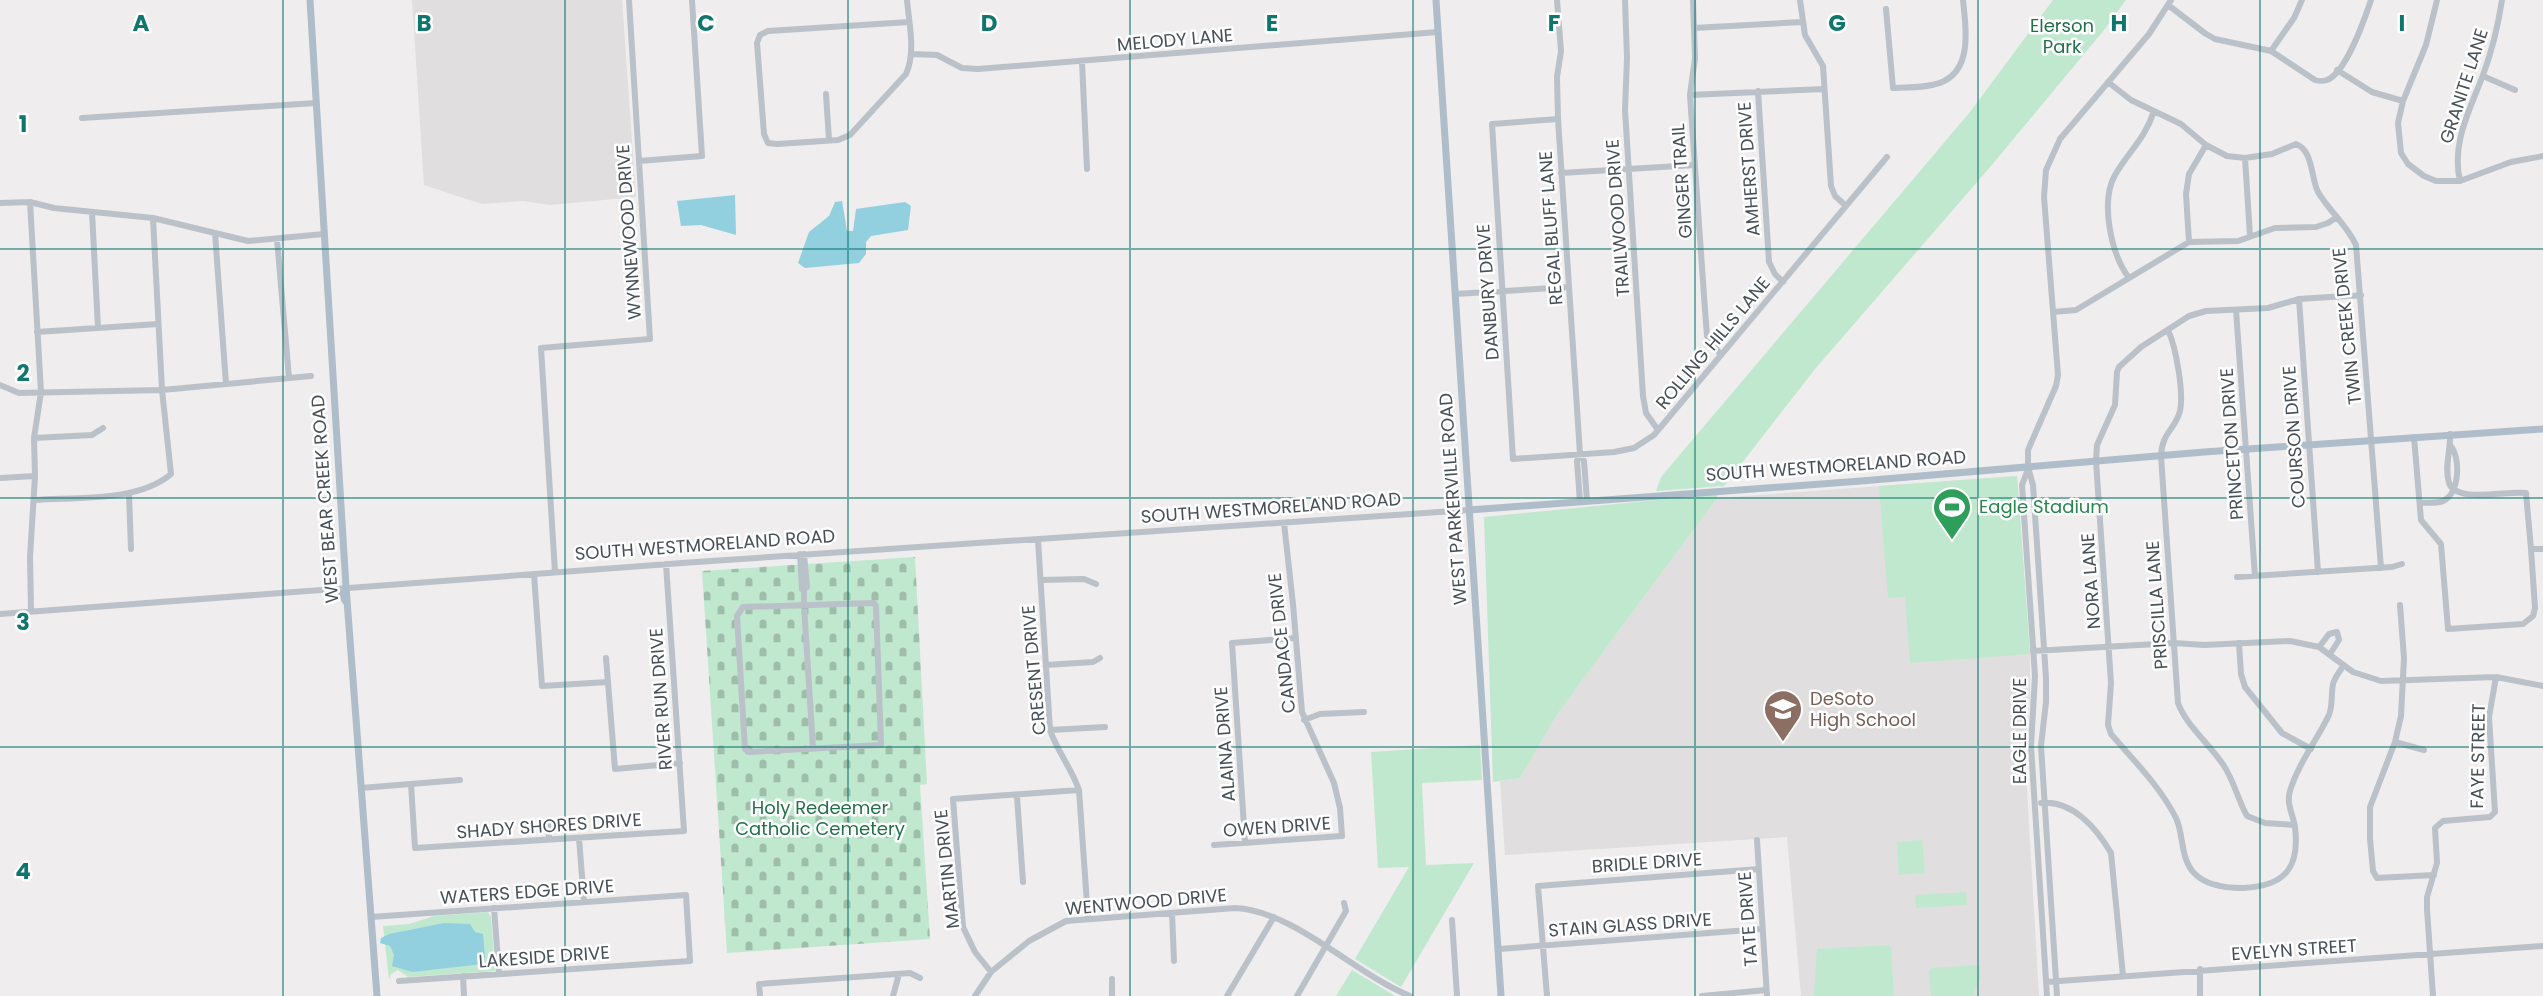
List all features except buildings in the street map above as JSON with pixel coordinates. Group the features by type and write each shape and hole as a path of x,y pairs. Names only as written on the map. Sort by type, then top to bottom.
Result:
{"main road":[{"name":"WEST BEAR CREEK ROAD","path":"310,0 346,587 377,996"},
{"name":"WEST PARKERVILLE ROAD","path":"1436,0 1500,996"},
{"name":"SOUTH WESTMORELAND ROAD","path":"1469,510 2309,444 2543,429"},
{"path":"328,588 341,594 348,609"}],"street":[{"name":"WYNNEWOOD DRIVE","path":"555,572 541,348 650,339 629,0"},
{"path":"639,161 702,156 692,0"},
{"path":"907,0 909,22 911,54 906,74 850,135 829,140 777,144 768,142 764,134 757,43 760,34 768,31 909,22"},
{"name":"REGAL BLUFF LANE","path":"1557,0 1561,51 1557,77 1558,119 1580,454 1584,461 1583,501"},
{"name":"TRAILWOOD DRIVE","path":"1625,0 1628,58 1625,110 1643,396 1646,414 1658,430"},
{"name":"GINGER TRAIL","path":"1693,0 1695,58 1690,95 1707,336 1721,355"},
{"path":"1800,0 1805,35 1822,66 1831,186 1835,196 1846,206"},
{"path":"1886,9 1893,88 1931,85 1956,71 1964,58 1966,43 1963,0"},
{"path":"2271,51 2294,18 2302,0"},
{"path":"2170,3 2215,39 2271,51 2315,80 2329,80 2357,40 2371,0"},
{"path":"2437,0 2426,45 2403,101 2398,123 2401,153 2408,163 2424,176 2436,181 2460,181 2511,162 2543,156"},
{"name":"GRANITE LANE","path":"2460,181 2456,158 2458,146 2466,116 2493,45 2502,0"},
{"name":"EAGLE DRIVE","path":"2057,996 2041,746 2046,702 2045,650 2034,485 2028,467 2028,450 2056,386 2058,375 2044,198 2046,170 2060,139 2149,34 2170,3"},
{"path":"1694,28 1802,22"},
{"name":"MELODY LANE","path":"911,54 937,55 969,69 1438,32"},
{"path":"1082,62 1087,169"},
{"path":"2337,70 2372,92 2403,101"},
{"path":"2483,76 2515,90"},
{"name":"TWIN CREEK DRIVE","path":"2108,82 2131,100 2181,124 2206,145 2227,156 2245,158 2272,154 2296,144 2306,151 2318,191 2357,245 2381,568"},
{"path":"1690,95 1824,89"},
{"name":"AMHERST DRIVE","path":"1758,92 1769,262 1783,282"},
{"path":"826,94 829,140"},
{"path":"82,118 316,103"},
{"path":"2129,278 2118,263 2112,243 2110,191 2113,177 2141,140 2154,111"},
{"name":"DANBURY DRIVE","path":"1513,459 1492,124 1558,119"},
{"path":"2189,242 2186,194 2189,174 2206,145"},
{"name":"ROLLING HILLS LANE","path":"1513,459 1634,448 1658,430 1886,157"},
{"path":"2245,158 2250,236"},
{"path":"1561,173 1695,165"},
{"path":"0,203 30,202 54,208 153,218 248,241 324,234"},
{"path":"30,202 41,392 34,438 31,611"},
{"path":"92,212 98,328"},
{"path":"2053,312 2076,310 2189,242 2238,241 2276,228 2316,227 2337,217"},
{"path":"34,500 129,494 159,484 171,474 162,390 153,218"},
{"path":"215,233 226,384"},
{"path":"277,239 289,378"},
{"path":"1455,294 1569,287"},
{"name":"NORA LANE","path":"2294,825 2294,861 2285,876 2264,885 2236,888 2217,886 2204,881 2193,872 2184,855 2178,822 2162,792 2111,734 2108,725 2111,683 2096,461 2098,444 2115,405 2119,367 2140,348 2197,313 2268,308 2299,299 2361,295"},
{"name":"COURSON DRIVE","path":"2299,299 2318,572"},
{"name":"PRINCETON DRIVE","path":"2236,310 2255,576"},
{"path":"37,332 158,324"},
{"name":"PRISCILLA LANE","path":"2168,330 2175,346 2181,408 2162,442 2161,456 2178,703 2182,714 2225,767 2247,816 2264,823 2294,825"},
{"path":"0,385 19,393 162,390 311,376"},
{"path":"34,438 92,435 103,428"},
{"path":"2414,437 2421,520 2441,544 2448,629 2524,624 2533,616 2535,608 2526,493 2475,496 2454,490 2449,484 2447,450 2450,434"},
{"name":"EAGLE DRIVE","path":"2028,467 2022,485 2035,703 2031,746 2047,996"},
{"path":"0,478 35,477"},
{"path":"2420,503 2442,501 2454,490"},
{"path":"129,494 131,549"},
{"name":"SOUTH WESTMORELAND ROAD","path":"0,614 802,554 1469,510"},
{"name":"CANDACE DRIVE","path":"1284,523 1300,703 1304,720 1334,783 1340,808 1342,836"},
{"name":"CRESENT DRIVE","path":"1038,540 1050,730 1073,772 1079,790 1088,918"},
{"path":"2531,549 2543,548"},
{"path":"802,554 807,587 804,589 804,605 813,750"},
{"path":"2237,577 2381,568 2402,564"},
{"name":"RIVER RUN DRIVE","path":"666,565 684,831"},
{"path":"534,573 542,686 608,682"},
{"path":"1041,580 1084,579 1096,584"},
{"path":"874,603 876,606 881,745 828,746 813,750 749,752 745,749 737,617 743,607 874,603"},
{"path":"2400,605 2404,680 2401,716 2395,742 2370,807 2374,876 2434,875"},
{"path":"2319,647 2329,634 2337,632 2339,640 2330,654"},
{"name":"ALAINA DRIVE","path":"1245,842 1232,643 1296,638"},
{"path":"2033,651 2174,643 2204,645 2290,641 2319,647 2366,678 2381,681 2496,677 2543,686"},
{"path":"2239,643 2241,674 2245,687 2282,733 2311,749"},
{"path":"606,658 615,769 680,763"},
{"path":"1046,666 1093,662 1100,658"},
{"path":"2294,825 2289,808 2290,789 2329,714 2333,681 2344,665"},
{"name":"FAYE STREET","path":"2433,996 2427,909 2437,863 2435,828 2439,823 2451,819 2490,817 2495,811 2489,717 2496,677"},
{"path":"1304,720 1320,714 1364,712"},
{"path":"1050,730 1105,727"},
{"path":"2395,742 2424,750"},
{"path":"361,788 460,780"},
{"name":"SHADY SHORES DRIVE","path":"411,784 415,848 684,831"},
{"path":"1023,882 1017,796 1079,790"},
{"name":"MARTIN DRIVE","path":"991,972 975,952 963,927 953,799 1017,796"},
{"path":"2035,804 2054,802 2081,817 2102,837 2111,853 2123,976"},
{"path":"548,821 549,840"},
{"name":"OWEN DRIVE","path":"1214,845 1342,836"},
{"path":"579,838 584,902"},
{"name":"TATE DRIVE","path":"1757,840 1766,993"},
{"name":"BRIDLE DRIVE","path":"1542,945 1538,886 1759,869"},
{"name":"WATERS EDGE DRIVE","path":"371,917 686,895 690,961"},
{"path":"2041,897 2051,896"},
{"path":"1297,996 1346,911 1344,903"},
{"path":"494,908 499,974"},
{"name":"WENTWOOD DRIVE","path":"975,996 991,972 1029,941 1056,925 1088,918 1235,908 1253,909 1274,917 1388,986 1410,996"},
{"path":"1172,913 1174,961"},
{"path":"1227,996 1274,917"},
{"path":"1452,920 1457,996"},
{"name":"STAIN GLASS DRIVE","path":"1499,949 1762,929"},
{"path":"1542,945 1546,996"},
{"name":"EVELYN STREET","path":"2046,982 2543,946"},
{"name":"LAKESIDE DRIVE","path":"399,981 690,961"},
{"path":"2200,970 2200,996"},
{"path":"760,996 759,984 910,973 920,978"},
{"path":"893,996 899,974"},
{"path":"463,976 464,996"},
{"path":"1112,979 1112,996"},
{"path":"1702,996 1766,993"}],"shaded area":[{"path":"412,0 622,0 636,197 550,205 523,201 482,204 424,185"},
{"name":"DeSoto High School","path":"2017,476 2030,658 2025,755 2039,996 1801,996 1787,837 1505,855 1500,781 1520,778 1558,713 1717,498"}],"green space":[{"name":"Elerson Park","path":"2053,0 2126,0 1991,166 1815,369 1724,486 1656,491 1661,477 1970,112"},
{"name":"Eagle Stadium","path":"2017,476 2030,654 1910,663 1905,597 1888,598 1879,486"},
{"path":"1717,494 1717,498 1558,713 1520,778 1493,782 1484,517"},
{"name":"Holy Redeemer Catholic Cemetery","path":"915,557 927,784 920,785 930,939 727,953 702,571"},
{"path":"1480,745 1482,780 1422,783 1426,865 1474,863 1401,987 1355,959 1409,867 1378,868 1371,752"},
{"path":"1922,840 1925,873 1899,875 1897,842"},
{"path":"1966,892 1967,905 1916,908 1915,895"},
{"path":"488,912 491,917 495,971 408,977 398,970 391,974 389,980 383,926 409,924 434,916"},
{"path":"1888,945 1891,948 1894,996 1814,996 1817,949"},
{"path":"1980,965 1980,978 1973,996 1931,996 1929,971 1932,968"},
{"path":"1352,970 1395,996 1336,996"}],"water":[{"path":"735,195 736,235 701,225 681,226 677,201"},
{"path":"842,201 847,231 853,231 856,209 905,202 911,206 908,230 871,236 866,242 866,254 859,263 805,268 798,263 809,232 829,216 835,202"},
{"path":"444,923 470,924 475,932 483,934 483,964 412,972 392,966 394,955 390,946 380,943 381,938"}],"place":[{"name":"Eagle Stadium","path":"1952,541"},
{"name":"DeSoto High School","path":"1783,743"}]}
